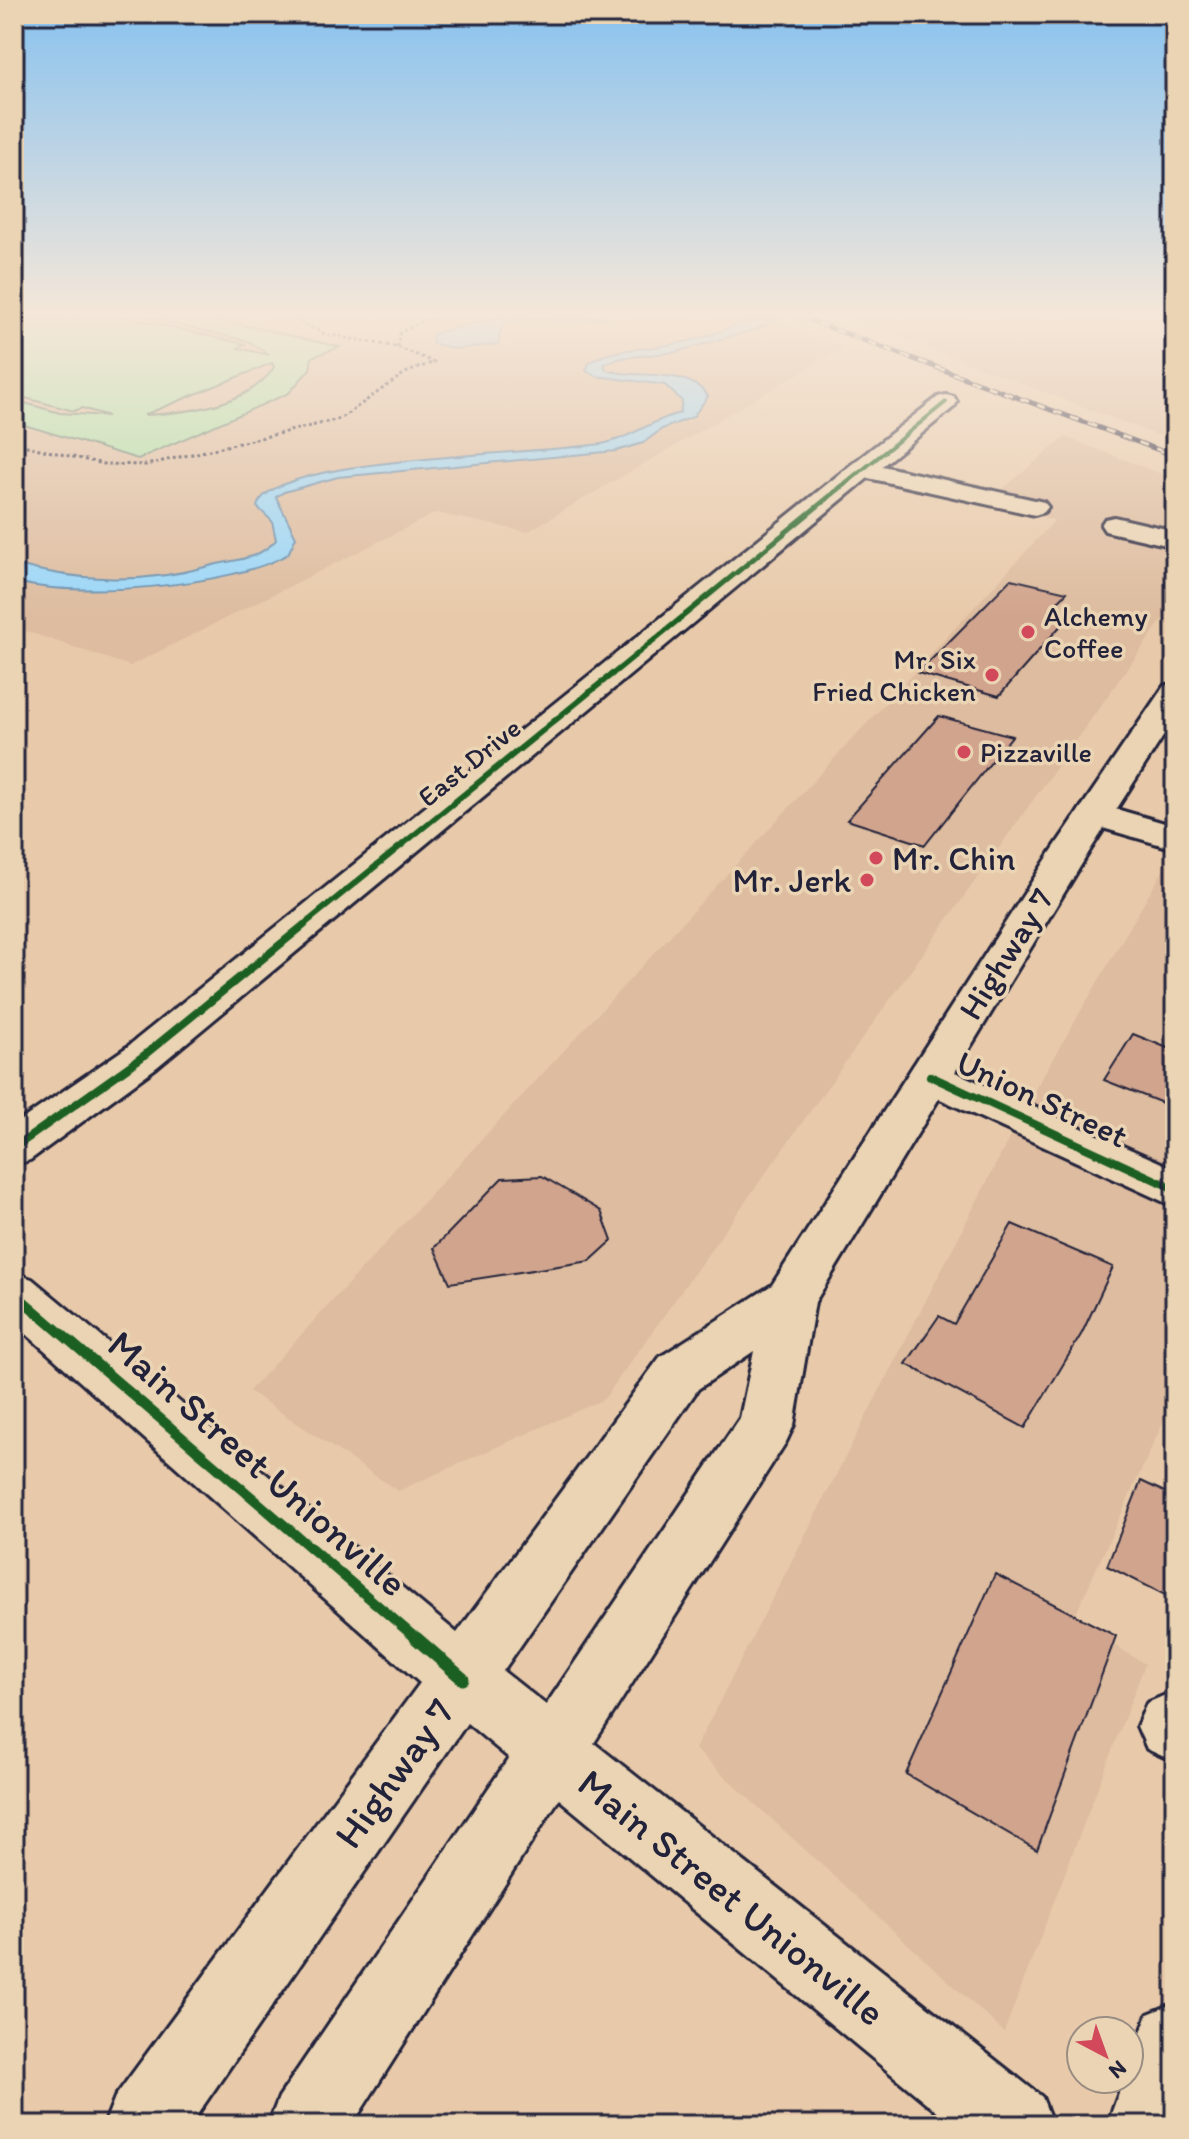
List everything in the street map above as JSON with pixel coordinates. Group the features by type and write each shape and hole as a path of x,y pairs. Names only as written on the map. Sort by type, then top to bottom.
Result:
{"main road":[{"name":"East Drive","path":"14,1148 154,1047 927,417"},
{"path":"861,469 1035,507"},
{"path":"1114,525 1175,539"},
{"name":"Highway 7","path":"307,2125 766,1425 790,1299 1095,814 1171,707"},
{"path":"1095,814 1175,838"},
{"name":"Union Street","path":"930,1076 1175,1189"},
{"name":"Main Street Unionville","path":"14,1293 463,1679 1014,2125"},
{"name":"Highway 7","path":"143,2125 679,1373 790,1299"},
{"path":"1146,2125 1175,2041"}],"path":[{"path":"14,443 103,464 146,465 286,434 343,417"}],"shaded area":[{"path":"14,417 724,417 527,532 436,513 130,666 14,627"},
{"path":"1109,417 1175,417 1175,442"},
{"path":"1065,437 1175,479 1175,602 604,1399 398,1491 249,1391 1054,521 992,498"},
{"path":"1175,850 1175,1396 1073,1620 1145,1664 1004,2032 695,1749 1030,1098"}],"green space":[{"path":"14,417 235,417 138,459 14,422"}],"water":[{"path":"693,417 662,429 643,443 616,451 338,477 284,492 276,497 296,537 288,554 264,565 231,574 194,582 112,589 40,587 14,581 14,564 87,577 136,578 185,572 253,556 276,540 272,521 257,507 273,490 309,476 416,460 606,443 661,419"}],"building":[{"path":"1011,579 1067,592 1050,610 1070,615 999,696 918,673"},
{"path":"939,716 1012,736 925,845 847,820"},
{"path":"1133,1034 1175,1051 1175,1108 1104,1080"},
{"path":"542,1176 601,1211 612,1241 590,1261 450,1283 434,1248 502,1178"},
{"path":"1012,1224 1113,1267 1082,1333 1025,1428 906,1364 939,1316 954,1324"},
{"path":"1141,1481 1175,1497 1175,1600 1107,1566"},
{"path":"995,1574 1116,1636 1037,1850 906,1774"}],"railway":[{"path":"1070,417 1175,456"}],"cycle path":[{"path":"14,1148 142,1057 928,417"},
{"path":"930,1076 1175,1189"},
{"path":"14,1293 463,1679"}],"place":[{"name":"Alchemy Coffee","path":"1028,632"},
{"name":"Mr. Six Fried Chicken","path":"992,675"},
{"name":"Pizzaville","path":"964,752"},
{"name":"Mr. Chin","path":"876,858"},
{"name":"Mr. Jerk","path":"867,880"}]}
